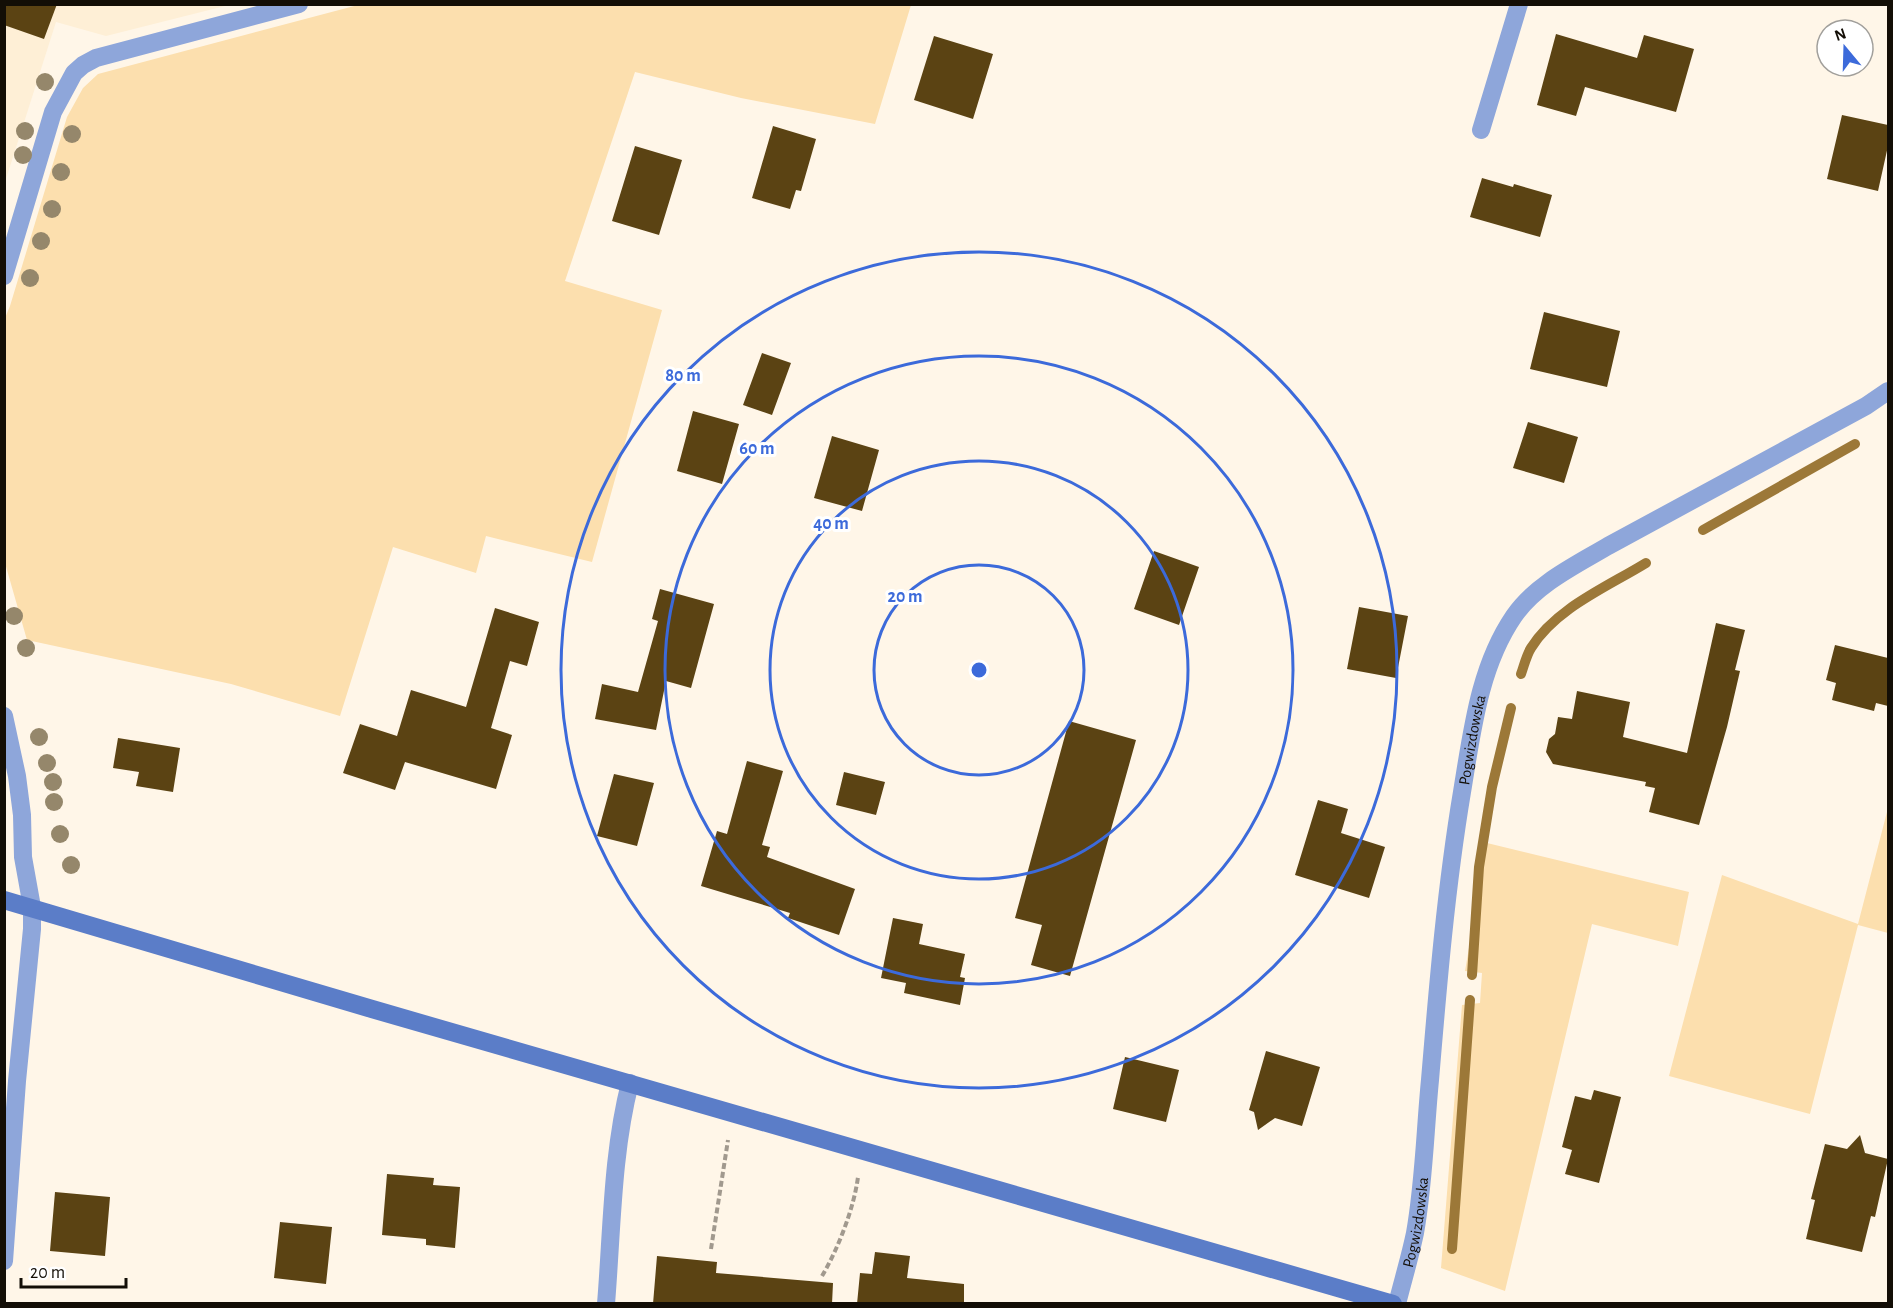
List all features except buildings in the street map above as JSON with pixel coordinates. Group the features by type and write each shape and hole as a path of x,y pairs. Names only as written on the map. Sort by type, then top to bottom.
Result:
{"street":[{"path":"4,276 53,112 66,85 83,65 96,58 299,4"},
{"path":"1481,130 1519,4"},
{"name":"Pogwizdowska","path":"1395,1304 1414,1234 1419,1200 1453,845 1474,721 1495,647 1515,614 1539,590 1566,571 1866,406 1888,391"},
{"path":"4,716 17,776 22,815 23,857 32,907 4,1261"},
{"path":"4,900 372,1009 1395,1304"},
{"path":"606,1304 619,1139 630,1083"}],"path":[{"path":"711,1249 731,1112"},
{"path":"822,1276 831,1261 857,1189 862,1149"}],"shaded area":[{"path":"5,5 229,5 106,36 56,22 5,182"},
{"path":"358,5 911,5 875,124 741,98 635,72 565,281 662,310 592,562 486,536 476,573 393,547 340,716 231,684 27,640 5,563 5,318 67,117 83,88 98,74"},
{"path":"1888,808 1888,933 1858,925 1810,1114 1669,1076 1722,875 1858,924"},
{"path":"1487,843 1689,892 1678,946 1592,924 1505,1291 1441,1268 1462,1005 1480,1003 1482,973 1465,971"}],"waterway":[{"path":"1703,530 1855,444"},
{"path":"1521,674 1531,648 1554,621 1583,600 1646,563"},
{"path":"1472,975 1479,867 1492,787 1511,708"},
{"path":"1452,1249 1470,1000"}]}
